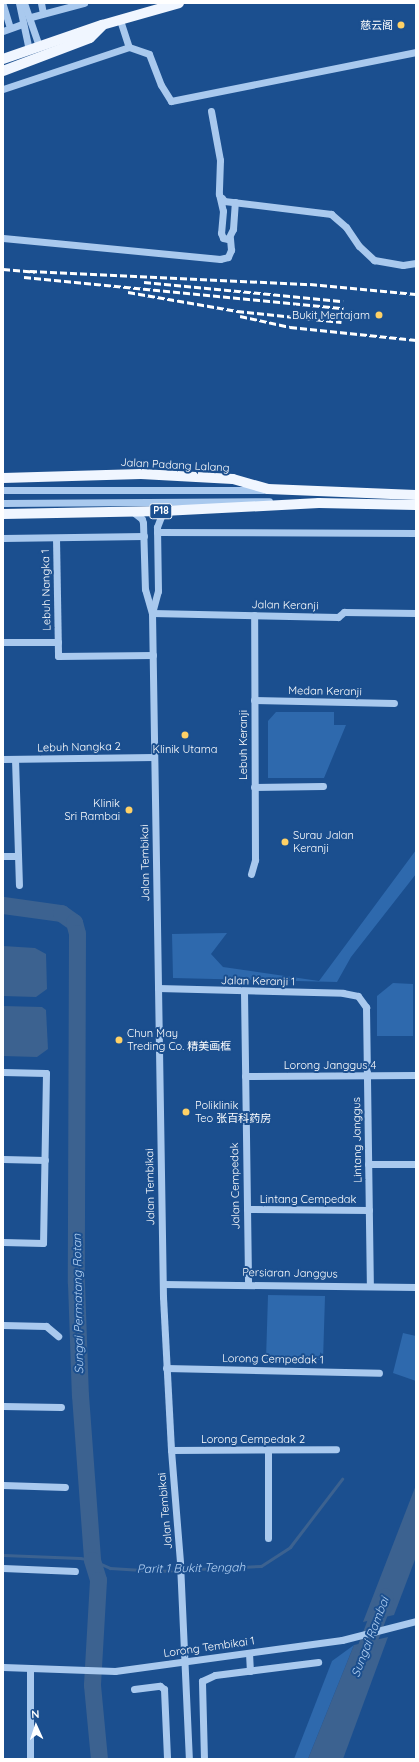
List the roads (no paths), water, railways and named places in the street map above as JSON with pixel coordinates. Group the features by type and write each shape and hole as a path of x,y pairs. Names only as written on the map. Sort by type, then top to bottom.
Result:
{"main road":[{"path":"3,59 102,25 179,3"},
{"path":"3,71 78,43 96,34 102,25"},
{"name":"Jalan Padang Lalang","path":"3,478 141,474 233,479 268,489 416,495"},
{"name":"P18","path":"3,514 163,511 319,503 416,505"}],"street":[{"path":"18,3 22,24 34,48"},
{"path":"24,3 31,17 34,48"},
{"path":"41,3 43,13"},
{"path":"31,17 84,3"},
{"path":"3,6 6,29 22,24"},
{"path":"120,20 129,47"},
{"path":"3,89 129,47 149,54 161,85 171,101 416,52"},
{"path":"211,111 220,160 219,194 224,201 331,214 346,227 359,246 374,260 403,265 416,263"},
{"path":"222,198 221,233 223,238 230,238"},
{"path":"3,238 220,259 228,256 232,243 230,238 235,202"},
{"path":"3,490 169,491 268,489"},
{"path":"3,503 170,501 319,503"},
{"name":"Jalan Tembikai","path":"152,613 158,591 157,532 163,511"},
{"name":"Jalan Tembikai","path":"133,512 142,519 144,536 145,589 152,613 163,1284 171,1450 181,1577 189,1759"},
{"path":"157,532 416,533"},
{"path":"3,538 144,536"},
{"name":"Lebuh Nangka 1","path":"56,538 58,656 153,655"},
{"name":"Jalan Keranji","path":"152,613 338,617 344,612 416,613"},
{"name":"Lebuh Keranji","path":"251,874 255,860 254,615"},
{"name":"Lebuh Nangka 1","path":"3,642 58,642"},
{"name":"Medan Keranji","path":"254,700 394,703"},
{"name":"Lebuh Nangka 2","path":"3,759 154,757"},
{"path":"16,759 19,885"},
{"path":"254,787 323,786"},
{"path":"3,856 18,856"},
{"name":"Jalan Keranji 1","path":"158,988 244,992 343,993 358,996"},
{"name":"Jalan Cempedak","path":"244,992 248,1283"},
{"name":"Lintang Janggus","path":"358,996 366,1006 370,1286"},
{"path":"3,1072 46,1074 43,1243 3,1242"},
{"name":"Lorong Janggus 4","path":"245,1076 416,1075"},
{"path":"3,1159 44,1160"},
{"path":"368,1164 416,1164"},
{"name":"Lintang Cempedak","path":"247,1210 369,1210"},
{"name":"Persiaran Janggus","path":"163,1284 248,1283 416,1286"},
{"path":"3,1325 46,1326 58,1336"},
{"name":"Lorong Cempedak 1","path":"166,1368 379,1373"},
{"path":"3,1406 61,1407"},
{"name":"Lorong Cempedak 2","path":"171,1450 336,1449"},
{"path":"268,1450 268,1538"},
{"path":"3,1485 64,1487"},
{"path":"3,1568 75,1571"},
{"name":"Lorong Tembikai 1","path":"3,1666 115,1671 342,1640 416,1621"},
{"path":"249,1653 250,1671"},
{"path":"204,1759 201,1721 202,1681 215,1675 318,1662"},
{"path":"30,1668 30,1759"},
{"path":"134,1689 160,1686 164,1689 167,1759"},
{"path":"188,1720 201,1721"}],"waterway":[{"name":"Sungai Permatang Rotan","path":"3,905 61,913 74,922 77,933 76,1283 80,1395 92,1560 98,1580 92,1685 99,1759"},
{"name":"Parit 1 Bukit Tengah","path":"3,1555 80,1558 92,1560 110,1568 158,1571 261,1566 290,1547 342,1479"},
{"name":"Sungai Rambai","path":"360,1662 385,1597"}],"railway":[{"path":"3,269 35,272"},
{"path":"30,271 310,284 416,294"},
{"path":"24,277 343,308"},
{"path":"144,282 343,301"},
{"path":"128,292 237,311 341,322"},
{"path":"240,316 290,327 416,340"}],"place":[{"name":"慈云阁","path":"401,25"},
{"name":"Bukit Mertajam","path":"379,315"},
{"name":"Klinik Utama","path":"185,735"},
{"name":"Klinik Sri Rambai","path":"129,810"},
{"name":"Surau Jalan Keranji","path":"285,842"},
{"name":"Chun May Treding Co. 精美画框","path":"119,1040"},
{"name":"Poliklinik Teo 张百科药房","path":"186,1112"}]}
